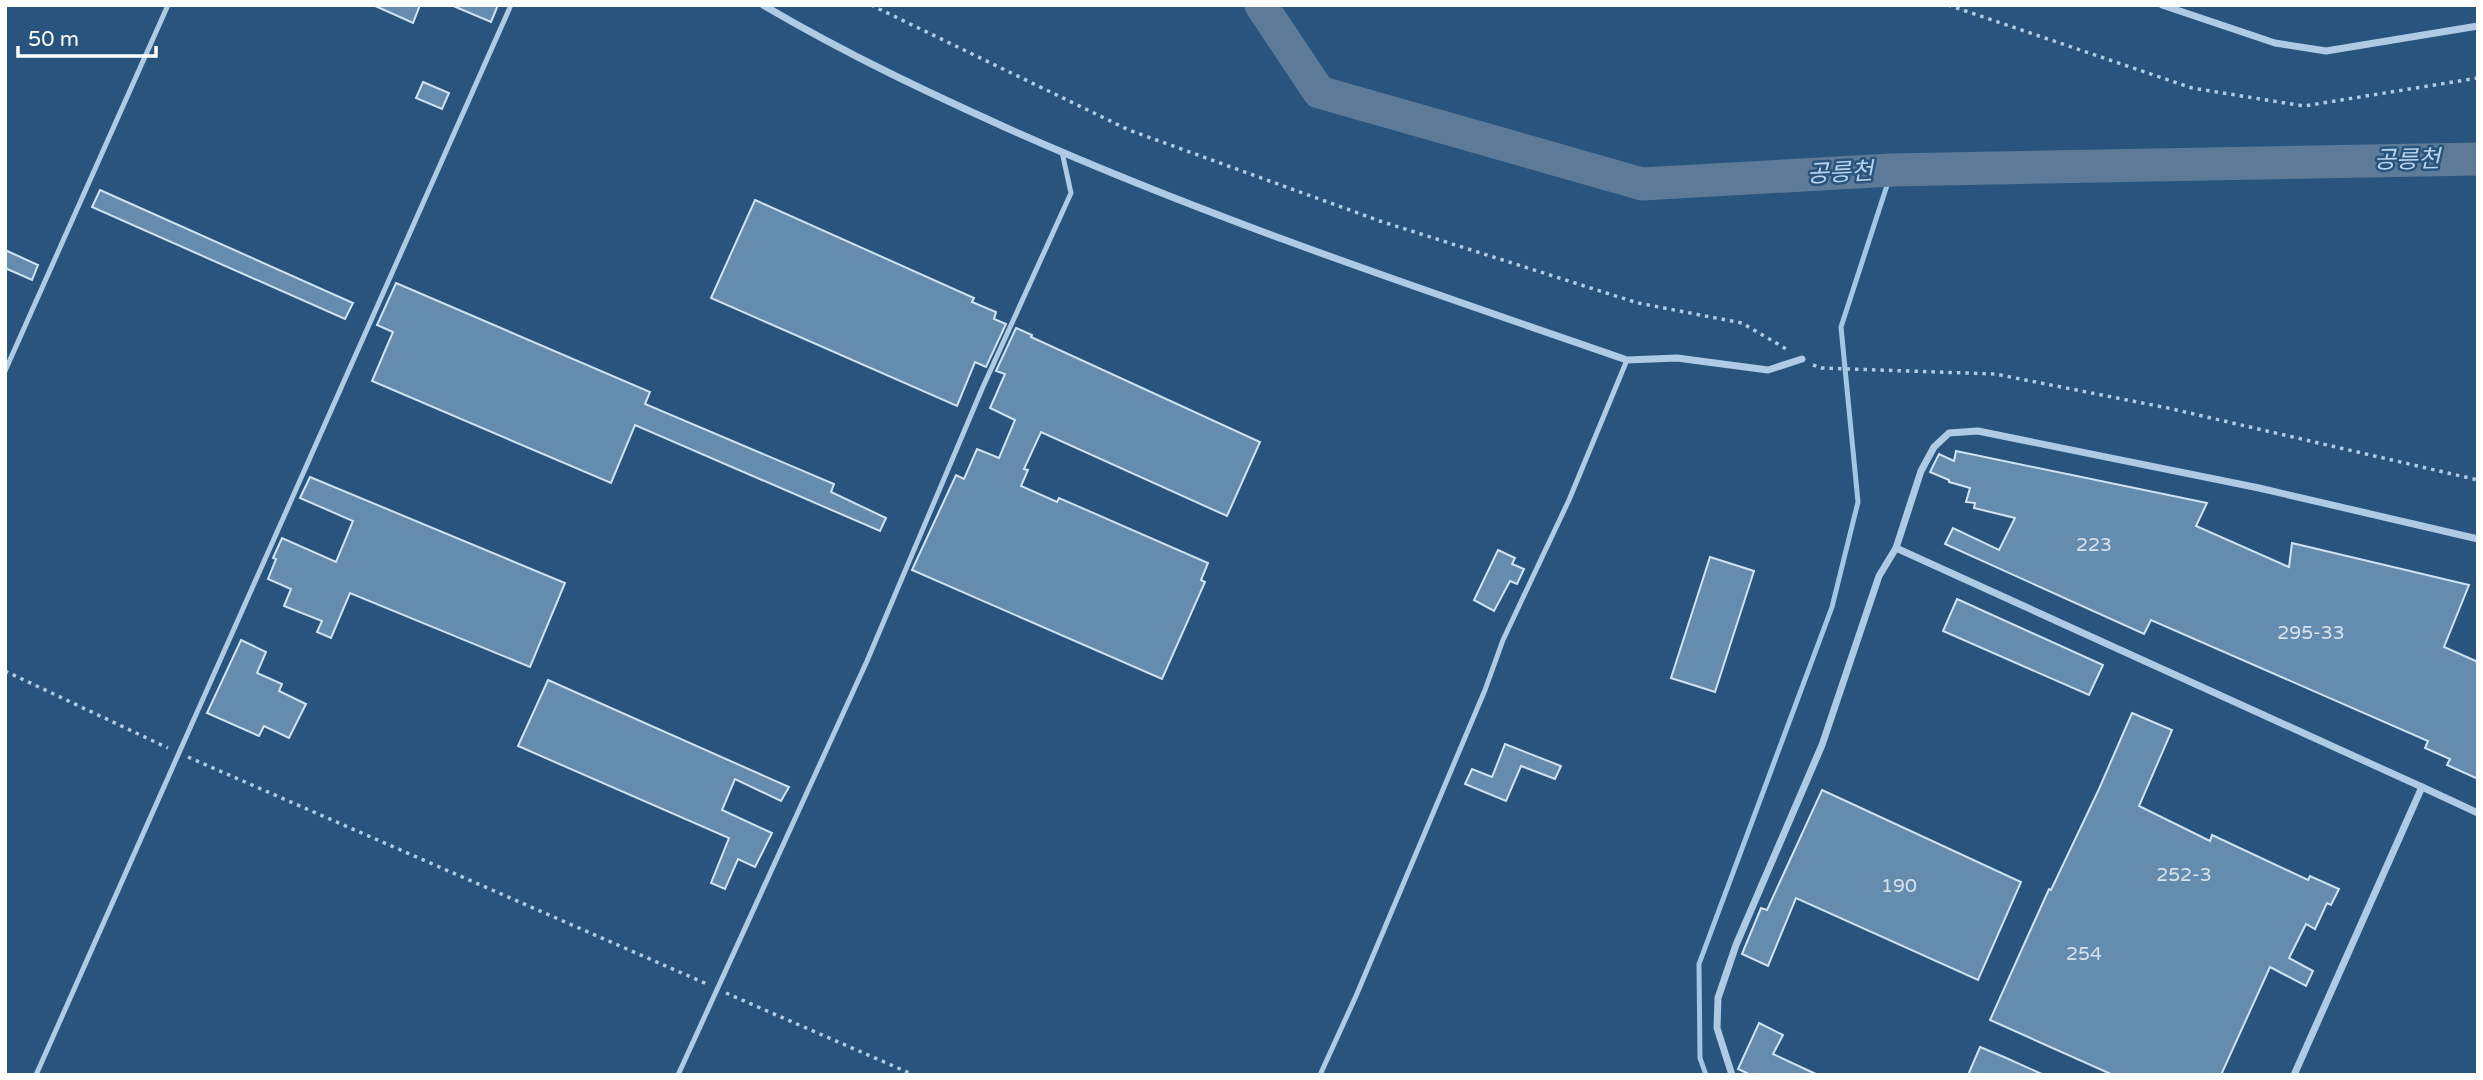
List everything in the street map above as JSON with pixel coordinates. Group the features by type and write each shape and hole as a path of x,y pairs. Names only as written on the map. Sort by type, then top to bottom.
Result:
{"street":[{"path":"764,5 803,29 921,90 1177,200 1284,241 1627,360 1677,358 1768,370 1801,359"},
{"path":"2162,5 2275,43 2326,51 2478,26"},
{"path":"1732,1075 1717,1028 1718,998 1736,945 1822,744 1880,576 1896,548 1921,471 1934,447 1949,433 1978,431 2259,488 2478,539"},
{"path":"1896,548 2478,813"},
{"path":"2294,1075 2422,787"}],"lane":[{"path":"5,371 167,5"},
{"path":"36,1075 511,5"},
{"path":"678,1075 867,661 982,389 1071,192 1062,152"},
{"path":"1320,1075 1485,690 1503,640 1569,500 1627,360"}],"path":[{"path":"871,5 1129,130 1380,221 1638,303 1742,323 1821,368 1995,374 2168,408 2478,480"},
{"path":"1948,5 2192,88 2304,106 2478,78"},
{"path":"5,671 178,753 914,1075"}],"building":[{"path":"373,5 420,5 413,23"},
{"path":"451,5 498,5 491,22"},
{"path":"423,82 449,93 442,109 416,98"},
{"path":"100,190 353,303 345,319 92,207"},
{"path":"755,200 974,298 972,302 996,312 994,319 1006,324 986,367 975,362 957,406 711,298"},
{"path":"5,250 38,265 32,280 5,268"},
{"path":"396,283 650,392 645,404 834,484 831,492 886,518 880,531 635,425 611,483 372,381 393,332 377,325"},
{"path":"1016,328 1260,442 1227,516 1041,432 1024,469 1028,470 1021,486 1057,502 1059,498 1208,563 1201,580 1205,582 1162,679 912,570 956,475 964,479 977,449 999,458 1015,420 990,408 1005,374 996,371"},
{"path":"1956,451 2207,503 2196,526 2289,567 2292,543 2469,585 2444,647 2478,662 2478,779 2447,765 2450,759 2425,748 2428,741 2151,620 2144,634 1945,544 1953,528 1999,550 2015,518 1974,508 1975,503 1966,502 1970,488 1949,482 1930,472 1939,454 1954,461"},
{"path":"310,477 565,583 530,667 350,593 331,638 317,632 322,621 284,606 291,589 268,579 282,538 336,562 353,521 300,498"},
{"path":"1498,550 1515,558 1512,564 1524,569 1517,584 1510,581 1494,611 1474,600"},
{"path":"1710,557 1754,571 1715,692 1671,678"},
{"path":"1957,599 2103,665 2089,695 1943,631"},
{"path":"241,640 266,652 257,673 282,684 279,691 306,704 289,738 264,726 259,736 207,713"},
{"path":"548,680 789,787 781,801 735,779 722,810 772,833 755,867 738,859 725,889 711,883 729,838 518,746"},
{"path":"2132,713 2172,730 2139,806 2210,841 2212,835 2308,880 2310,876 2339,889 2331,905 2327,903 2315,929 2306,924 2289,958 2313,971 2306,986 2270,967 2221,1075 2113,1075 1990,1020"},
{"path":"1505,744 1561,766 1555,779 1521,766 1506,801 1465,784 1472,769 1492,777"},
{"path":"1822,790 2021,882 1978,980 1796,898 1768,966 1742,954 1761,908 1767,910"},
{"path":"1759,1023 1783,1035 1773,1054 1818,1075 1751,1075 1738,1069"},
{"path":"1980,1047 2004,1057 2044,1075 1968,1075"}],"waterway":[{"name":"공릉천","path":"1261,5 1319,92 1642,184 1892,170 2478,159"},
{"path":"1706,1075 1700,1058 1699,964 1832,607 1858,502 1841,327 1892,170"}]}
